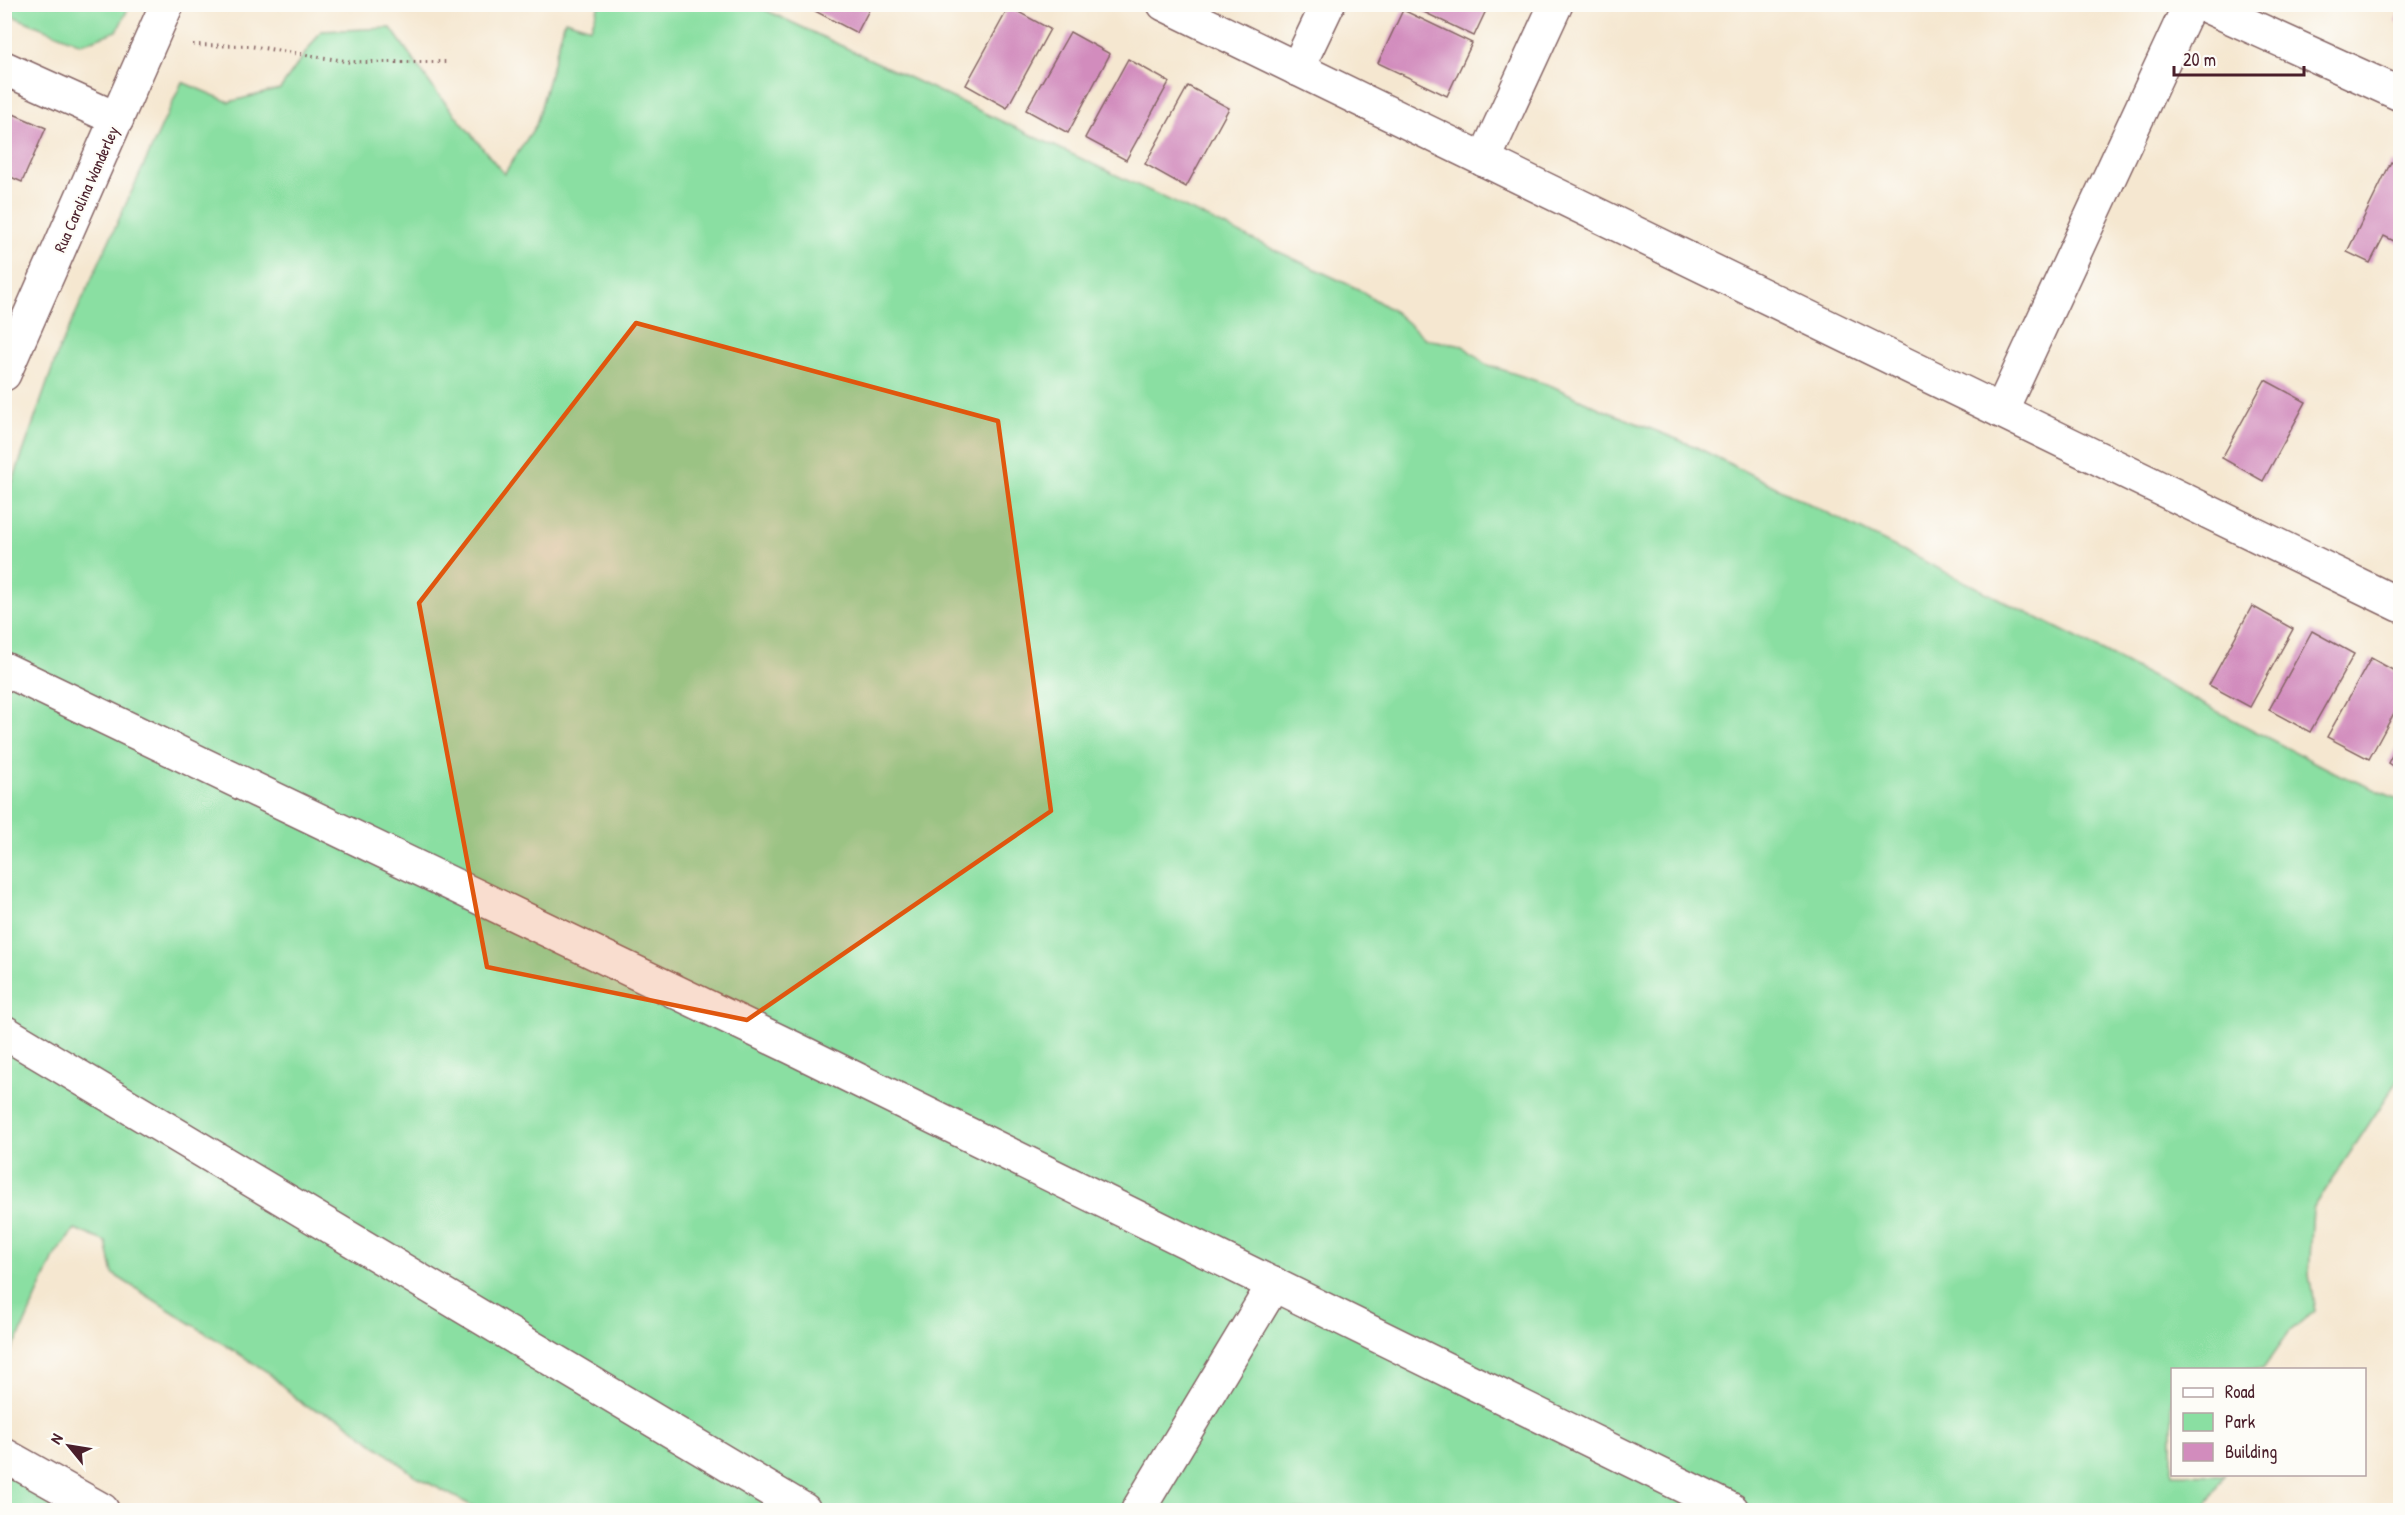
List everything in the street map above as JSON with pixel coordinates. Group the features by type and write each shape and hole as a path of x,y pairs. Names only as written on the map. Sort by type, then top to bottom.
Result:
{"street":[{"name":"Rua Carolina Wanderley","path":"4,374 167,4"},
{"path":"1164,4 2400,605"},
{"path":"1298,69 1328,4"},
{"path":"1484,160 1556,4"},
{"path":"2001,411 2190,4"},
{"path":"2202,4 2400,94"},
{"path":"4,68 117,119"},
{"path":"4,669 772,1037 1732,1510"},
{"path":"4,1032 804,1510"},
{"path":"1138,1510 1274,1284"},
{"path":"4,1455 102,1510"}],"path":[{"path":"150,44 250,46 351,62 447,62"}],"highlighted area":[{"path":"636,323 998,421 1051,811 747,1020 487,967 419,603"}],"green space":[{"path":"4,5 130,5 117,31 81,44 5,13"},
{"path":"599,5 755,5 1358,289 1395,312 1426,339 1463,346 1485,364 1552,386 1601,409 1694,446 2089,644 2329,770 2400,800 2400,1077 2313,1209 2309,1275 2315,1310 2289,1332 2264,1368 2171,1368 2171,1476 2224,1476 2204,1510 480,1510 417,1477 340,1418 305,1406 266,1371 113,1274 106,1242 75,1229 55,1255 18,1339 5,1360 5,504 58,352 182,82 229,102 280,89 321,31 391,28 434,89 504,174 536,125 565,20 591,28"},
{"path":"5,1472 71,1510 5,1510"}],"building":[{"path":"816,4 872,4 857,33 813,10"},
{"path":"1407,4 1489,4 1474,36"},
{"path":"1009,7 1050,29 1007,108 966,85"},
{"path":"2400,9 2400,24 2395,22"},
{"path":"1403,10 1472,43 1447,96 1378,63"},
{"path":"1070,32 1110,54 1068,133 1026,110"},
{"path":"1128,59 1169,82 1126,160 1085,138"},
{"path":"1188,86 1229,108 1186,187 1145,164"},
{"path":"4,110 46,128 22,182 4,174"},
{"path":"2391,162 2400,167 2400,244 2384,236 2370,263 2347,252"},
{"path":"4,188 11,191 4,205"},
{"path":"2265,380 2306,402 2263,481 2222,458"},
{"path":"2252,606 2293,629 2250,707 2209,685"},
{"path":"2312,631 2354,654 2310,732 2269,710"},
{"path":"2371,658 2400,674 2400,702 2369,759 2327,737"},
{"path":"2400,740 2400,771 2388,763"}]}
